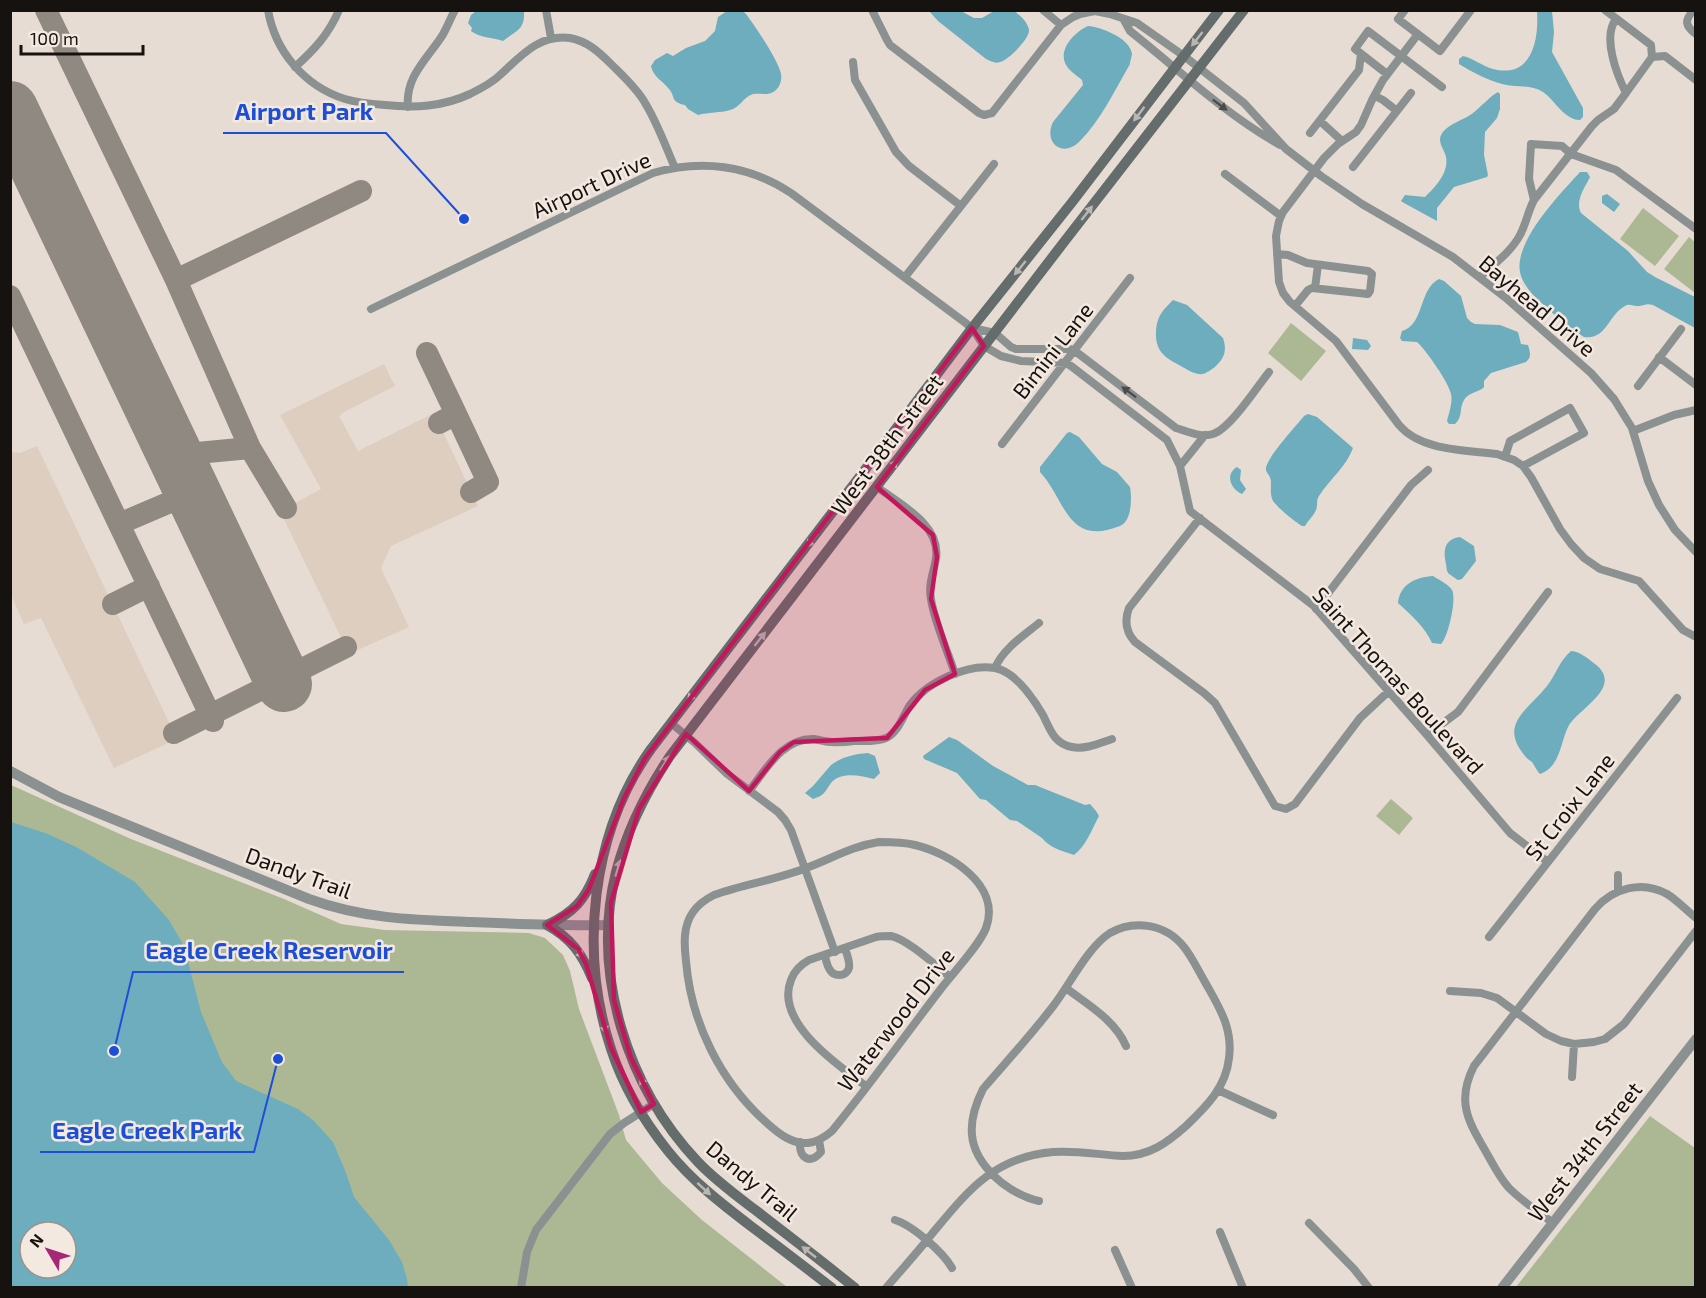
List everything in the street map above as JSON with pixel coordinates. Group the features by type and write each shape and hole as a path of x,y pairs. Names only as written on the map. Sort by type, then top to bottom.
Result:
{"main road":[{"name":"West 38th Street","path":"594,926 597,890 606,845 638,769 972,328 1066,210 1219,10"},
{"name":"West 38th Street","path":"609,925 617,870 632,825 654,780 984,346 1244,10"},
{"path":"547,925 571,911 582,901 606,845"},
{"path":"547,925 578,949 596,987"},
{"name":"Dandy Trail","path":"609,925 611,976 619,1021 638,1073 654,1104 679,1140 709,1172 855,1287"},
{"name":"Dandy Trail","path":"594,926 596,987 610,1048 622,1078 641,1112 669,1153 703,1189 832,1287"}],"street":[{"path":"268,10 276,38 295,67 316,85 340,97 358,102 408,107 439,104 472,93 501,75 527,49 536,44 551,38 570,38 588,44 630,82 641,97 651,113 675,168"},
{"path":"295,67 322,40 339,10"},
{"path":"408,107 409,91 414,75 441,36 455,10"},
{"path":"546,10 551,38"},
{"path":"872,10 890,45 984,115 992,113 1061,25 1043,10"},
{"path":"1405,10 1398,19 1440,51 1471,10"},
{"path":"1480,277 1515,244 1534,200 1595,123 1614,109 1652,57 1651,45 1605,10"},
{"path":"1694,10 1686,23 1695,34"},
{"name":"Bayhead Drive","path":"1061,25 1073,17 1095,11 1137,23 1244,103 1286,149"},
{"path":"1616,19 1612,24 1609,39 1618,75 1626,93"},
{"name":"Bayhead Drive","path":"1124,20 1130,31 1255,131 1286,149 1354,199 1437,247 1480,277 1597,378 1618,405 1633,431 1648,481 1657,501 1675,530 1695,552"},
{"path":"1387,74 1355,49 1368,31 1442,87"},
{"path":"1418,34 1387,74 1362,125 1329,152 1281,216 1276,236 1281,287 1295,306 1336,341 1399,426 1410,436 1427,444 1505,456 1523,466 1560,529 1579,552 1600,569 1639,581 1683,630 1695,637"},
{"path":"1310,133 1359,70 1361,54"},
{"path":"1652,57 1665,56 1695,80"},
{"path":"853,62 855,80 896,152 909,166 961,206"},
{"path":"1353,167 1411,93"},
{"path":"1375,96 1383,99 1397,111"},
{"path":"1320,121 1342,141"},
{"path":"1534,200 1529,179 1531,144 1562,146 1571,154 1621,172 1695,229"},
{"path":"905,277 994,164"},
{"name":"Airport Drive","path":"371,309 653,173 694,165 723,166 747,171 769,180 791,193 972,328"},
{"path":"1225,174 1281,216"},
{"path":"1277,255 1288,255 1304,263 1370,271 1372,274 1370,291 1365,295 1315,288 1308,290 1295,306"},
{"path":"1315,288 1318,265"},
{"name":"Bimini Lane","path":"1002,444 1130,278"},
{"path":"972,328 995,333 1016,349 1070,349 1075,351 1176,428 1195,434 1212,435 1227,425 1269,372"},
{"path":"972,328 984,346 1001,356 1021,361 1066,363"},
{"path":"1638,386 1681,329"},
{"path":"1659,357 1695,385"},
{"name":"Saint Thomas Boulevard","path":"1066,363 1167,440 1180,466 1190,511 1316,609 1510,833 1548,862"},
{"path":"1505,456 1510,441 1570,408 1584,433 1523,466"},
{"path":"1633,431 1674,415 1695,410"},
{"path":"1167,440 1176,428"},
{"path":"1180,466 1205,435"},
{"path":"1316,609 1411,485 1428,470"},
{"path":"877,487 926,524 933,535 937,557 930,582 930,597 955,674"},
{"path":"1200,518 1132,605 1127,614 1126,625 1133,639 1215,703 1278,808 1291,808 1295,804 1360,718 1389,691"},
{"path":"1427,735 1458,712 1548,592"},
{"path":"995,668 1007,650 1039,623"},
{"path":"749,791 780,752 794,742 813,739 839,743 887,738 896,729 910,706 925,690 955,674 976,669 995,668 1008,674 1021,685 1038,708 1053,736 1063,744 1079,748 1112,739"},
{"name":"St Croix Lane","path":"1489,937 1677,698"},
{"path":"671,723 726,773 786,820 835,952"},
{"name":"Dandy Trail","path":"10,771 52,794 309,899 343,910 394,919 609,925"},
{"name":"Waterwood Drive","path":"805,869 860,845 886,842 909,843 934,851 962,868 978,882 988,904 988,916 983,934 832,1131 814,1141"},
{"path":"800,1142 802,1155 807,1158 816,1158 821,1152 814,1141 800,1142 788,1139 763,1120 742,1098 715,1058 699,1023 687,976 684,938 688,919 703,901 805,869"},
{"path":"1618,875 1618,891"},
{"path":"1552,1223 1504,1182 1471,1126 1465,1107 1466,1088 1472,1069 1599,904 1618,891 1639,887 1658,890 1671,897 1695,918"},
{"path":"886,1287 965,1194 991,1173 1003,1166 1022,1158 1053,1152 1130,1156 1149,1152 1172,1139 1206,1106 1218,1090 1226,1073 1230,1043 1228,1028 1220,1009 1182,944 1170,934 1153,927 1134,925 1119,928 1107,935 1098,943 1053,1006 977,1100 972,1118 973,1140 979,1158 991,1173 1016,1193 1039,1201"},
{"path":"1450,992 1491,995 1549,1036 1574,1044 1590,1043 1602,1040 1624,1024 1695,931"},
{"path":"866,1086 829,1058 815,1045 799,1024 789,1003 788,985 794,972 809,960 876,937 891,936 905,943 950,977"},
{"path":"825,956 831,972 841,975 846,973 849,966 845,949"},
{"path":"1066,988 1112,1024 1126,1046"},
{"name":"West 34th Street","path":"1502,1287 1695,1039"},
{"path":"1572,1077 1574,1044"},
{"path":"1218,1090 1273,1115"},
{"path":"521,1287 526,1252 536,1230 610,1134 654,1104"},
{"path":"895,1220 909,1226 945,1257 952,1268"},
{"path":"1309,1223 1367,1286"},
{"path":"1220,1232 1243,1287"},
{"path":"1115,1250 1132,1287"}],"highlighted area":[{"path":"972,328 984,346 877,487 933,535 937,557 931,599 955,674 925,690 887,738 794,742 780,752 749,791 686,734 639,809 611,903 614,1000 631,1058 654,1104 641,1112 611,1048 586,964 578,949 547,925 577,906 589,889 624,798 645,758"}],"shaded area":[{"path":"384,364 395,386 339,416 358,451 434,413 478,506 391,546 381,568 409,627 349,654 280,511 321,489 280,415"},
{"path":"37,446 177,739 114,768 41,618 24,624 11,595 11,452 20,453"}],"green space":[{"path":"1643,208 1679,236 1655,266 1620,239"},
{"path":"1689,237 1695,242 1695,293 1664,269"},
{"path":"1291,323 1326,351 1301,381 1268,353"},
{"path":"11,785 131,839 341,924 385,930 529,933 545,938 563,955 570,971 579,1009 619,1115 626,1140 662,1183 702,1220 787,1287 11,1288"},
{"path":"1391,799 1413,818 1399,835 1376,816"},
{"path":"1650,1116 1695,1148 1695,1287 1516,1287"}],"water":[{"path":"476,11 524,11 524,17 519,29 503,41 471,31 472,28 468,23 471,15"},
{"path":"727,11 743,11 746,14 776,61 781,74 780,83 772,93 753,94 733,109 698,115 675,101 669,89 654,73 651,66 655,60 667,53 673,56 705,41 715,31 718,17"},
{"path":"929,11 961,11 974,18 982,18 994,11 1014,11 1025,22 1029,30 1023,43 998,63 986,59 938,21"},
{"path":"1537,11 1552,11 1554,32 1552,52 1583,108 1583,117 1580,120 1569,117 1543,92 1496,82 1459,64 1459,59 1463,56 1493,69 1506,71 1525,63 1534,45"},
{"path":"1088,26 1121,38 1130,48 1132,54 1130,64 1087,133 1073,147 1061,148 1056,146 1051,136 1053,122 1083,85 1082,80 1066,66 1064,52 1073,36"},
{"path":"1498,92 1500,109 1497,118 1485,132 1484,155 1487,177 1454,187 1437,208 1437,221 1401,201 1405,195 1425,197 1433,189 1443,174 1446,163 1440,142 1442,134 1449,127 1473,113"},
{"path":"1580,172 1587,172 1590,177 1579,204 1581,213 1628,251 1647,272 1695,297 1695,328 1653,305 1629,305 1619,310 1598,335 1584,337 1556,316 1527,288 1520,272 1520,260 1524,246 1541,218"},
{"path":"1607,194 1620,204 1614,212 1602,203 1602,196"},
{"path":"1439,279 1461,296 1467,318 1471,322 1500,325 1518,332 1521,344 1528,345 1530,352 1526,362 1491,373 1484,381 1482,389 1465,398 1455,424 1449,424 1447,421 1451,397 1442,375 1417,342 1402,341 1400,338 1402,331 1415,321 1432,284"},
{"path":"1173,300 1187,305 1223,338 1225,350 1223,357 1215,367 1205,373 1197,374 1189,371 1170,360 1159,349 1156,332 1159,318"},
{"path":"1353,338 1367,340 1371,346 1368,350 1352,349"},
{"path":"1308,414 1317,417 1353,448 1346,461 1319,496 1314,514 1305,526 1302,526 1273,501 1271,480 1266,470 1275,451"},
{"path":"1070,432 1079,437 1102,464 1117,472 1130,487 1129,514 1120,526 1102,531 1078,526 1040,472 1040,467"},
{"path":"1237,467 1241,470 1240,480 1246,489 1242,494 1234,489 1230,481 1231,473"},
{"path":"1460,537 1474,546 1476,561 1462,579 1458,580 1447,571 1445,555 1448,543"},
{"path":"1433,576 1448,586 1453,595 1451,618 1441,644 1432,643 1422,626 1398,603 1405,586 1415,580"},
{"path":"1571,651 1581,654 1595,664 1603,673 1605,681 1596,697 1568,727 1556,761 1547,771 1540,774 1517,745 1514,735 1515,726"},
{"path":"949,737 957,740 993,766 1028,785 1035,785 1085,805 1090,804 1099,816 1082,847 1074,855 1052,847 1017,821 1010,820 986,800 980,799 957,773 924,759 923,756"},
{"path":"868,753 875,756 880,773 874,779 857,776 840,777 835,779 817,798 813,799 805,793 835,762 848,756"},
{"path":"11,822 48,834 78,848 135,882 169,920 184,946 201,1012 222,1062 236,1081 298,1109 313,1120 333,1142 354,1197 389,1240 402,1262 408,1287 11,1287"}],"taxiway":[{"path":"46,10 176,280 250,448 286,508"},
{"path":"176,280 361,191"},
{"path":"10,296 213,721"},
{"path":"427,353 456,414 439,423"},
{"path":"456,414 488,482 471,492"},
{"path":"176,455 250,448"},
{"path":"175,500 181,488 181,467"},
{"path":"119,524 175,500 187,501 203,513"},
{"path":"113,604 149,586"},
{"path":"174,733 346,647"}],"runway":[{"path":"10,109 284,684"}],"place":[{"name":"Airport Park","path":"464,219"},
{"name":"Eagle Creek Reservoir","path":"114,1051"},
{"name":"Eagle Creek Park","path":"278,1059"}]}
